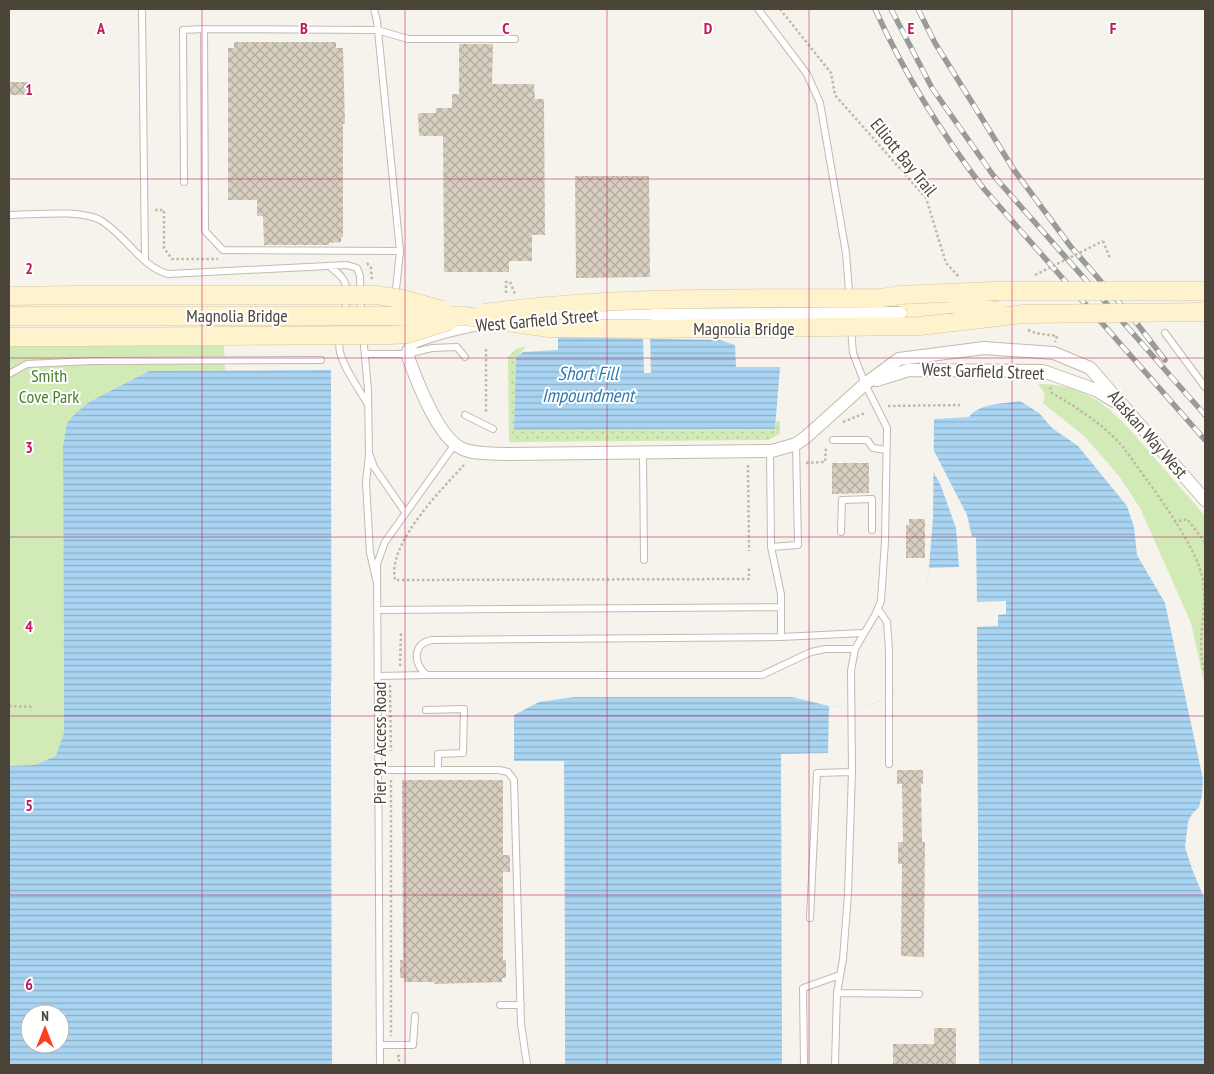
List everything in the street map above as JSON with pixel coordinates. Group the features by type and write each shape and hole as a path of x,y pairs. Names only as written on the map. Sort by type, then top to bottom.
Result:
{"main road":[{"name":"Magnolia Bridge","path":"881,298 899,295 1042,291 1205,291"},
{"path":"915,313 984,300 1026,298 1042,291"},
{"path":"9,296 376,295 402,298 464,316"},
{"name":"Magnolia Bridge","path":"9,316 464,316 523,308 652,300 881,298 956,305 1024,319"},
{"name":"Magnolia Bridge","path":"464,316 549,328 647,329 920,326 1001,317 1024,319 1205,312"},
{"path":"915,313 923,316 1001,317"},
{"path":"9,337 389,335 408,334 464,316"}],"street":[{"name":"West Garfield Street","path":"408,354 413,342 456,328 508,319 655,315 915,313"},
{"name":"West Garfield Street","path":"454,444 473,452 510,454 770,451 796,444 865,384 900,360 984,348 1054,353 1090,368"},
{"path":"408,354 421,392 454,444"},
{"path":"1068,379 1074,361"},
{"name":"Alaskan Way West","path":"1090,368 1205,500"},
{"name":"West Garfield Street","path":"865,384 909,370 1043,371 1096,390 1125,408"}],"lane":[{"path":"142,9 145,260"},
{"path":"374,9 400,251 394,308 408,354"},
{"path":"758,9 807,74 820,103 846,253 853,353 865,384 887,428 883,579 878,609 855,649 851,671 852,772 848,894 837,993 835,1065"},
{"path":"204,29 205,231 223,250 400,251"},
{"path":"184,182 183,30 377,30 408,39 515,39"},
{"path":"9,215 87,215 100,220 115,231 153,268 168,274 347,265 359,272 366,354 369,455 366,482 370,553 377,583"},
{"path":"329,266 342,278 346,287 345,309 339,342 340,352 368,406"},
{"path":"1165,333 1205,386"},
{"path":"366,354 408,354 432,348 457,347 465,357"},
{"path":"9,374 27,364 92,361 321,360"},
{"path":"465,415 493,429"},
{"path":"833,440 867,440 873,448 886,450"},
{"name":"Pier 91 Access Road","path":"380,1065 377,564 382,550 406,512 454,444"},
{"path":"771,547 798,545 796,444"},
{"path":"770,451 771,547 780,586 781,637"},
{"path":"644,453 644,560"},
{"path":"369,455 374,467 406,512"},
{"path":"841,532 842,500 886,500"},
{"path":"872,500 872,530"},
{"path":"378,610 781,607"},
{"path":"878,609 887,622 889,650 889,764"},
{"path":"427,675 418,666 417,653 424,642 432,640 781,637 863,634"},
{"path":"378,676 762,675 811,652 825,649 855,649"},
{"path":"426,710 464,709 463,753 438,754 438,770"},
{"path":"379,770 499,770 508,772 514,780 521,1005 527,1065"},
{"path":"810,918 817,773 852,772"},
{"path":"804,1065 803,988 840,975"},
{"path":"837,993 919,994"},
{"path":"500,1005 521,1005"},
{"path":"380,1045 413,1045 415,1016"}],"path":[{"name":"Elliott Bay Trail","path":"780,9 832,73 835,95 926,198 946,263 962,279"},
{"path":"1029,278 1103,241 1110,258"},
{"path":"1024,319 1029,331 1057,336 1055,342"},
{"path":"486,349 486,414"},
{"path":"1050,384 1052,393 1092,417 1110,432 1124,448 1197,560 1201,572 1204,597 1201,644 1205,672"},
{"path":"888,406 960,405"},
{"path":"464,465 425,510 396,553 395,580 749,579 749,568"},
{"path":"1174,522 1186,519 1205,542"},
{"path":"400,666 402,633"},
{"path":"390,682 391,752"},
{"path":"9,706 34,706"},
{"path":"391,777 391,1036"},
{"path":"391,1056 399,1056 399,1065"}],"green space":[{"name":"Smith Cove Park","path":"9,346 224,346 225,371 149,371 89,402 67,423 63,446 64,733 57,756 35,765 9,766"},
{"path":"526,346 516,358 515,430 775,429 776,421 780,421 780,434 769,440 509,442 508,357 516,349"},
{"path":"1038,384 1058,385 1075,389 1104,405 1129,429 1205,516 1205,687 1191,623 1140,508 1119,476 1084,436 1043,403 1045,394"}],"water":[{"name":"Short Fill Impoundment","path":"558,337 720,340 735,345 736,367 780,367 775,429 514,430 516,357 523,352 558,350"},
{"path":"331,370 332,1065 9,1065 9,766 35,765 56,756 64,733 63,446 67,423 89,402 149,371"},
{"path":"1020,401 1039,413 1052,428 1078,446 1127,506 1134,527 1137,555 1165,603 1203,779 1199,807 1192,814 1188,822 1185,847 1205,900 1205,1065 565,1065 564,762 514,762 514,715 539,702 574,697 792,697 829,706 861,708 883,700 898,686 917,649 929,568 933,517 934,419 969,417 979,409"}],"pier":[{"path":"559,335 700,337 650,337 651,373 644,373 643,337 556,337"},
{"path":"932,447 967,515 972,537 976,537 977,602 1006,601 1006,614 998,615 998,626 977,627 979,1065 782,1065 781,754 828,753 829,706 861,708 883,700 898,686 916,649 929,568 959,567 956,528 941,486 932,469"},
{"path":"331,683 334,683 335,1065 332,1065"},
{"path":"514,712 514,761 564,761 565,1065 562,1065 562,764 512,763 512,715"}],"building":[{"path":"234,42 336,42 336,48 343,48 345,124 343,124 343,237 341,237 341,242 329,243 329,245 264,245 263,216 257,216 257,200 228,200 228,48 234,48"},
{"path":"459,44 493,44 492,84 534,84 535,99 544,99 545,235 532,235 532,261 509,261 509,272 444,272 443,136 419,136 418,113 436,113 436,108 452,108 452,94 459,94"},
{"path":"10,82 29,82 29,95 10,95"},
{"path":"575,176 649,176 650,277 576,278"},
{"path":"832,463 869,463 869,493 832,494"},
{"path":"909,519 925,519 925,558 906,558 906,525 909,525"},
{"path":"897,770 923,770 923,784 921,784 922,842 925,842 924,957 901,956 902,864 898,864 898,842 903,842 902,784 897,784"},
{"path":"402,780 503,780 503,855 510,855 510,872 503,872 503,960 506,960 506,978 502,978 502,982 434,984 434,982 404,982 404,978 400,978 400,960 403,960"},
{"path":"934,1028 956,1028 956,1065 893,1065 893,1044 934,1044"}],"railway":[{"path":"875,9 898,56 924,102 984,189 1205,440"},
{"path":"891,9 932,88 993,175 1205,415"},
{"path":"918,9 935,43 1014,170 1071,247 1132,317 1165,360"}]}
